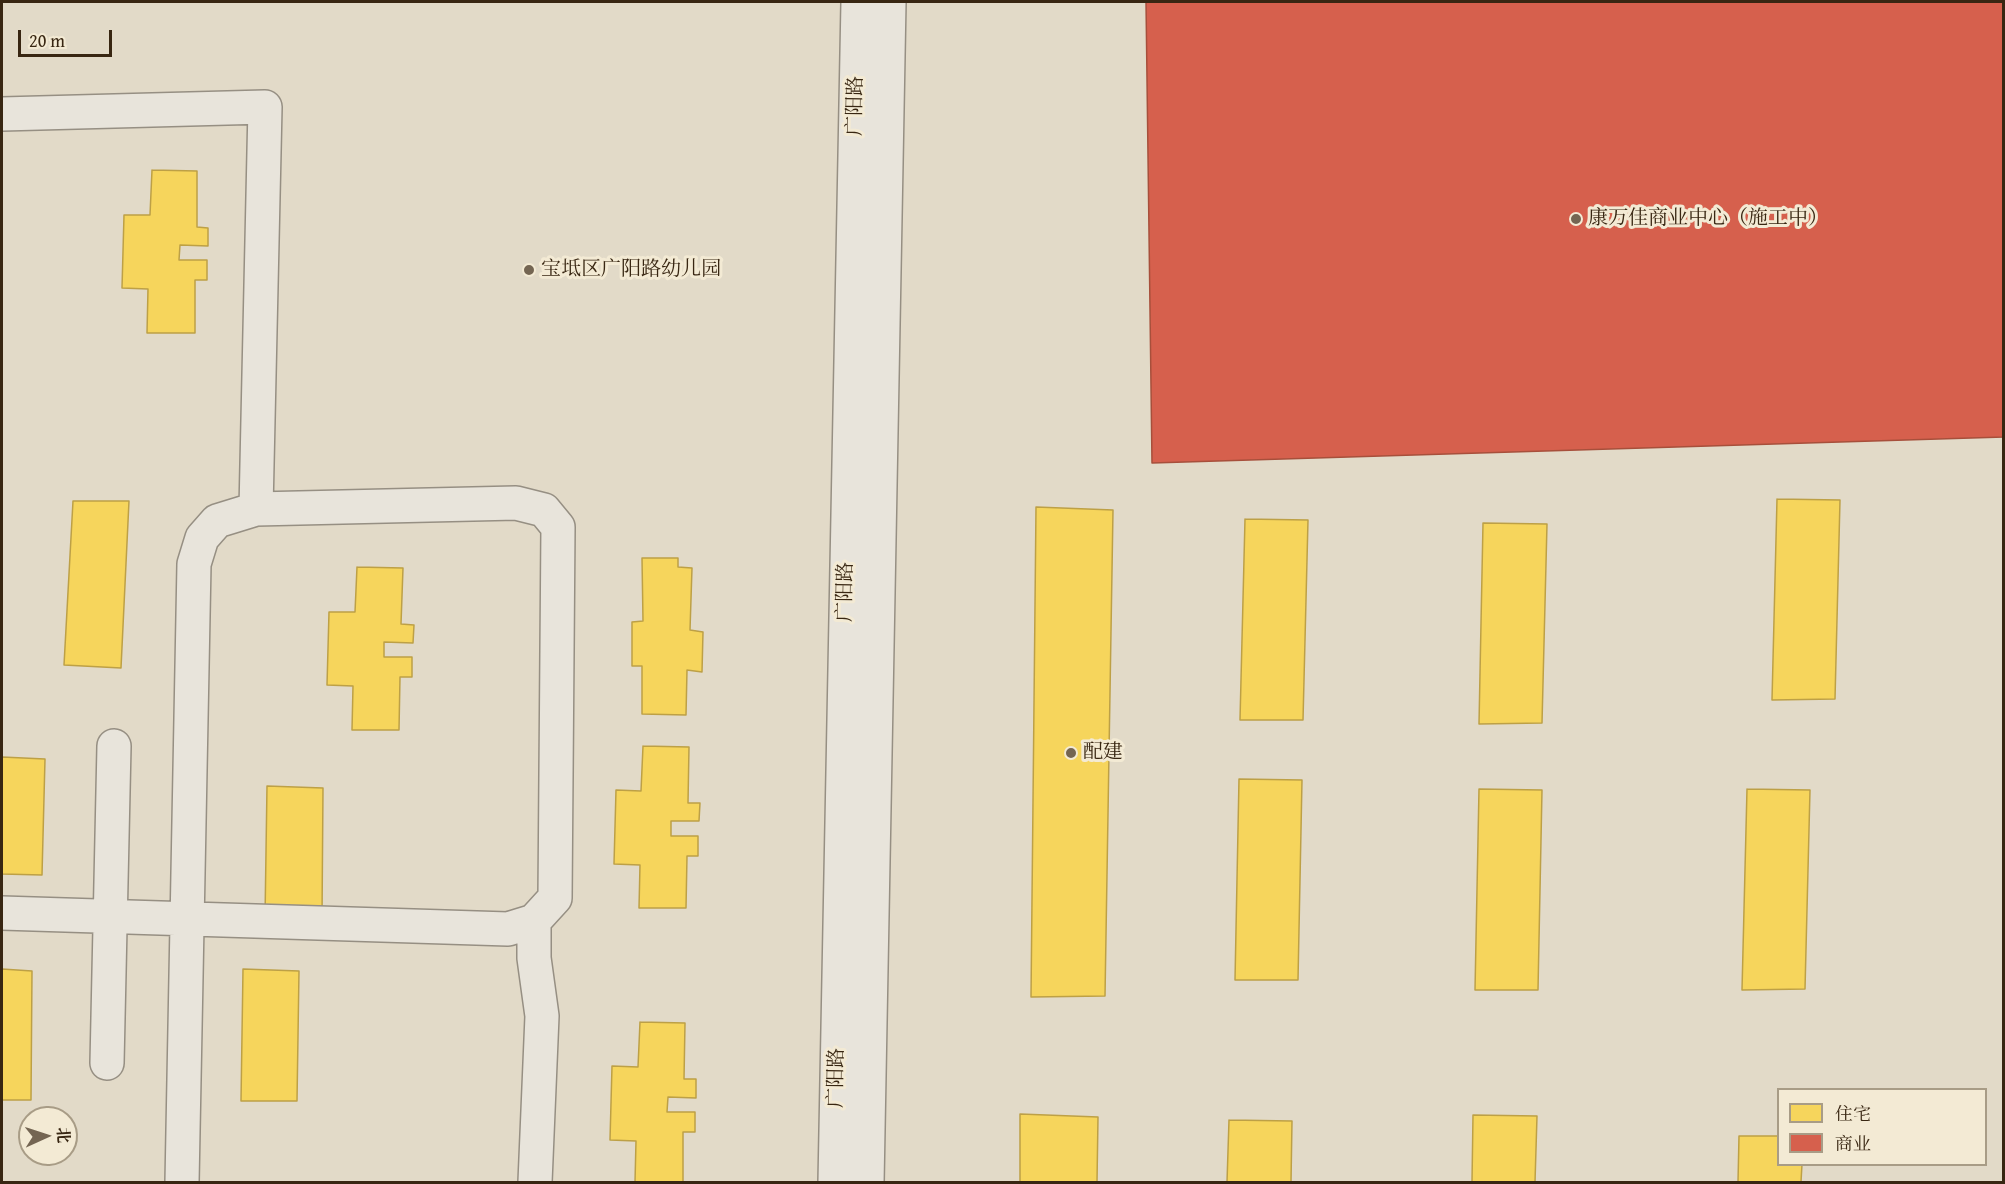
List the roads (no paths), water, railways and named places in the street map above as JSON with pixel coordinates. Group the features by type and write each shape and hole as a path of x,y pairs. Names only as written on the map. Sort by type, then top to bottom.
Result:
{"street":[{"name":"广阳路","path":"835,1182 858,2"},
{"name":"广阳路","path":"867,1182 889,2"},
{"path":"2,114 265,107 256,510"},
{"path":"2,913 110,915 187,918 508,929 534,921 555,898 558,527 544,510 516,503 256,510 217,520 202,538 194,564 187,918 182,1182"},
{"path":"107,1063 114,746"},
{"path":"534,921 534,958 542,1016 535,1182"}],"place":[{"name":"康万佳商业中心（施工中）","path":"1576,219"},
{"name":"宝坻区广阳路幼儿园","path":"529,270"},
{"name":"配建","path":"1071,753"}]}
